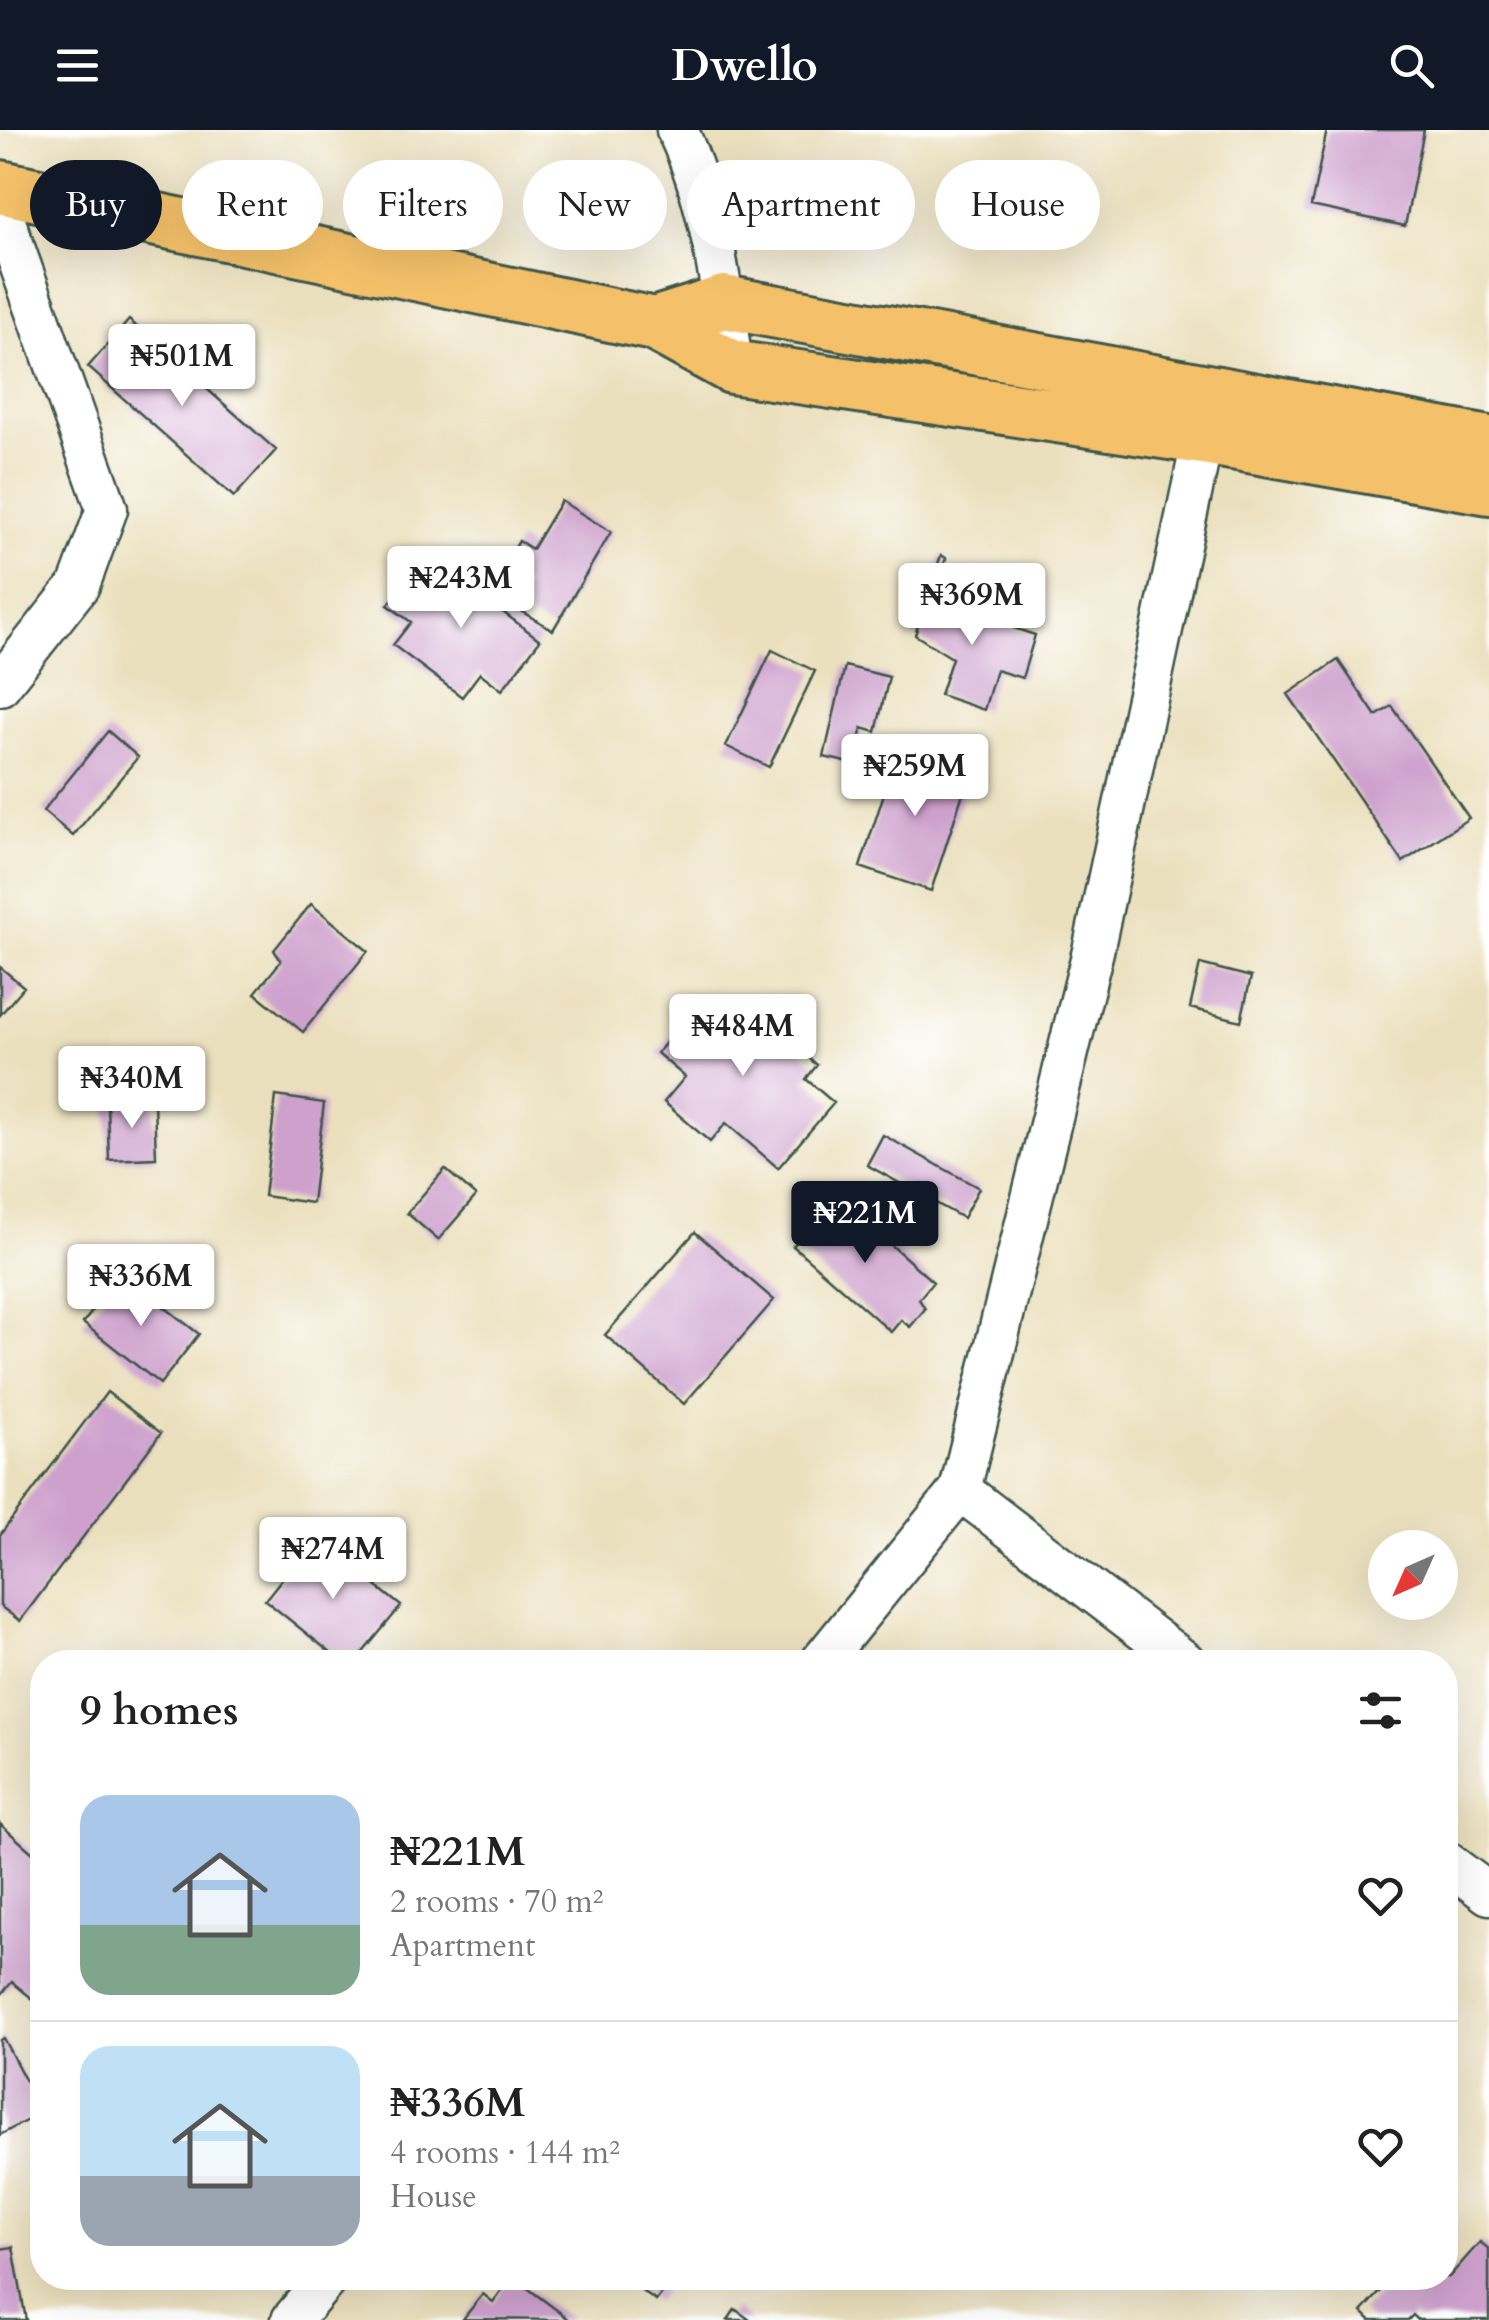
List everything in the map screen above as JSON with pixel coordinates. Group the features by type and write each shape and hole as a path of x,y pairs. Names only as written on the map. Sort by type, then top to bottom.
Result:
{"main road":[{"path":"0,187 654,324 732,367 1202,438 1489,488"},
{"path":"654,324 724,302 1489,442"}],"street":[{"path":"676,130 689,154 724,302 732,367"},
{"path":"0,208 106,509 78,585 0,685"},
{"path":"831,1650 960,1490 1093,951 1202,438"},
{"path":"960,1490 1169,1650"},
{"path":"1458,1871 1489,1894"},
{"path":"292,2320 316,2290"}],"building":[{"path":"1327,130 1424,130 1405,226 1311,206"},
{"path":"129,320 276,450 234,497 88,367"},
{"path":"561,501 611,532 553,630 514,607 527,585 501,570 519,541 532,549"},
{"path":"941,555 946,558 932,601 1035,635 1022,678 996,670 984,710 940,695 952,658 915,635"},
{"path":"418,566 457,596 477,570 510,595 500,610 540,640 502,690 480,673 462,697 393,645 411,622 388,605"},
{"path":"772,650 815,671 769,767 726,746"},
{"path":"1338,660 1376,716 1392,706 1469,818 1403,862 1288,694"},
{"path":"845,666 889,677 876,732 862,728 854,764 824,757"},
{"path":"108,731 138,757 73,836 43,811"},
{"path":"899,748 970,772 931,891 860,867"},
{"path":"311,904 368,951 303,1032 255,993 281,961 274,950"},
{"path":"1200,964 1251,977 1241,1021 1190,1008"},
{"path":"0,967 24,987 0,1015"},
{"path":"738,997 817,1065 806,1079 834,1103 778,1168 726,1123 710,1142 664,1102 685,1077 657,1053 704,999 722,1004"},
{"path":"276,1096 324,1103 312,1203 264,1196"},
{"path":"154,1102 156,1158 109,1160 107,1104"},
{"path":"883,1135 979,1188 963,1218 867,1165"},
{"path":"445,1169 476,1196 438,1240 407,1213"},
{"path":"837,1197 933,1282 919,1299 925,1309 910,1327 901,1320 891,1332 793,1246"},
{"path":"695,1232 774,1300 684,1404 605,1335"},
{"path":"122,1274 199,1334 160,1384 83,1323"},
{"path":"107,1392 161,1433 20,1621 0,1606 0,1535"},
{"path":"315,1537 401,1606 365,1650 327,1650 265,1600"},
{"path":"0,1824 30,1850 30,1997 12,1982 0,1996"},
{"path":"3,2038 30,2089 30,2119 0,2135"},
{"path":"1480,2242 1489,2249 1489,2320 1418,2320 1413,2315 1408,2320 1370,2320 1362,2312 1382,2290 1458,2290 1458,2267"},
{"path":"13,2247 26,2320 0,2320 0,2249"},
{"path":"502,2290 530,2290 570,2320 463,2319 483,2294 493,2302"},
{"path":"640,2290 664,2290 656,2301"},
{"path":"735,2309 750,2320 728,2320"}]}
